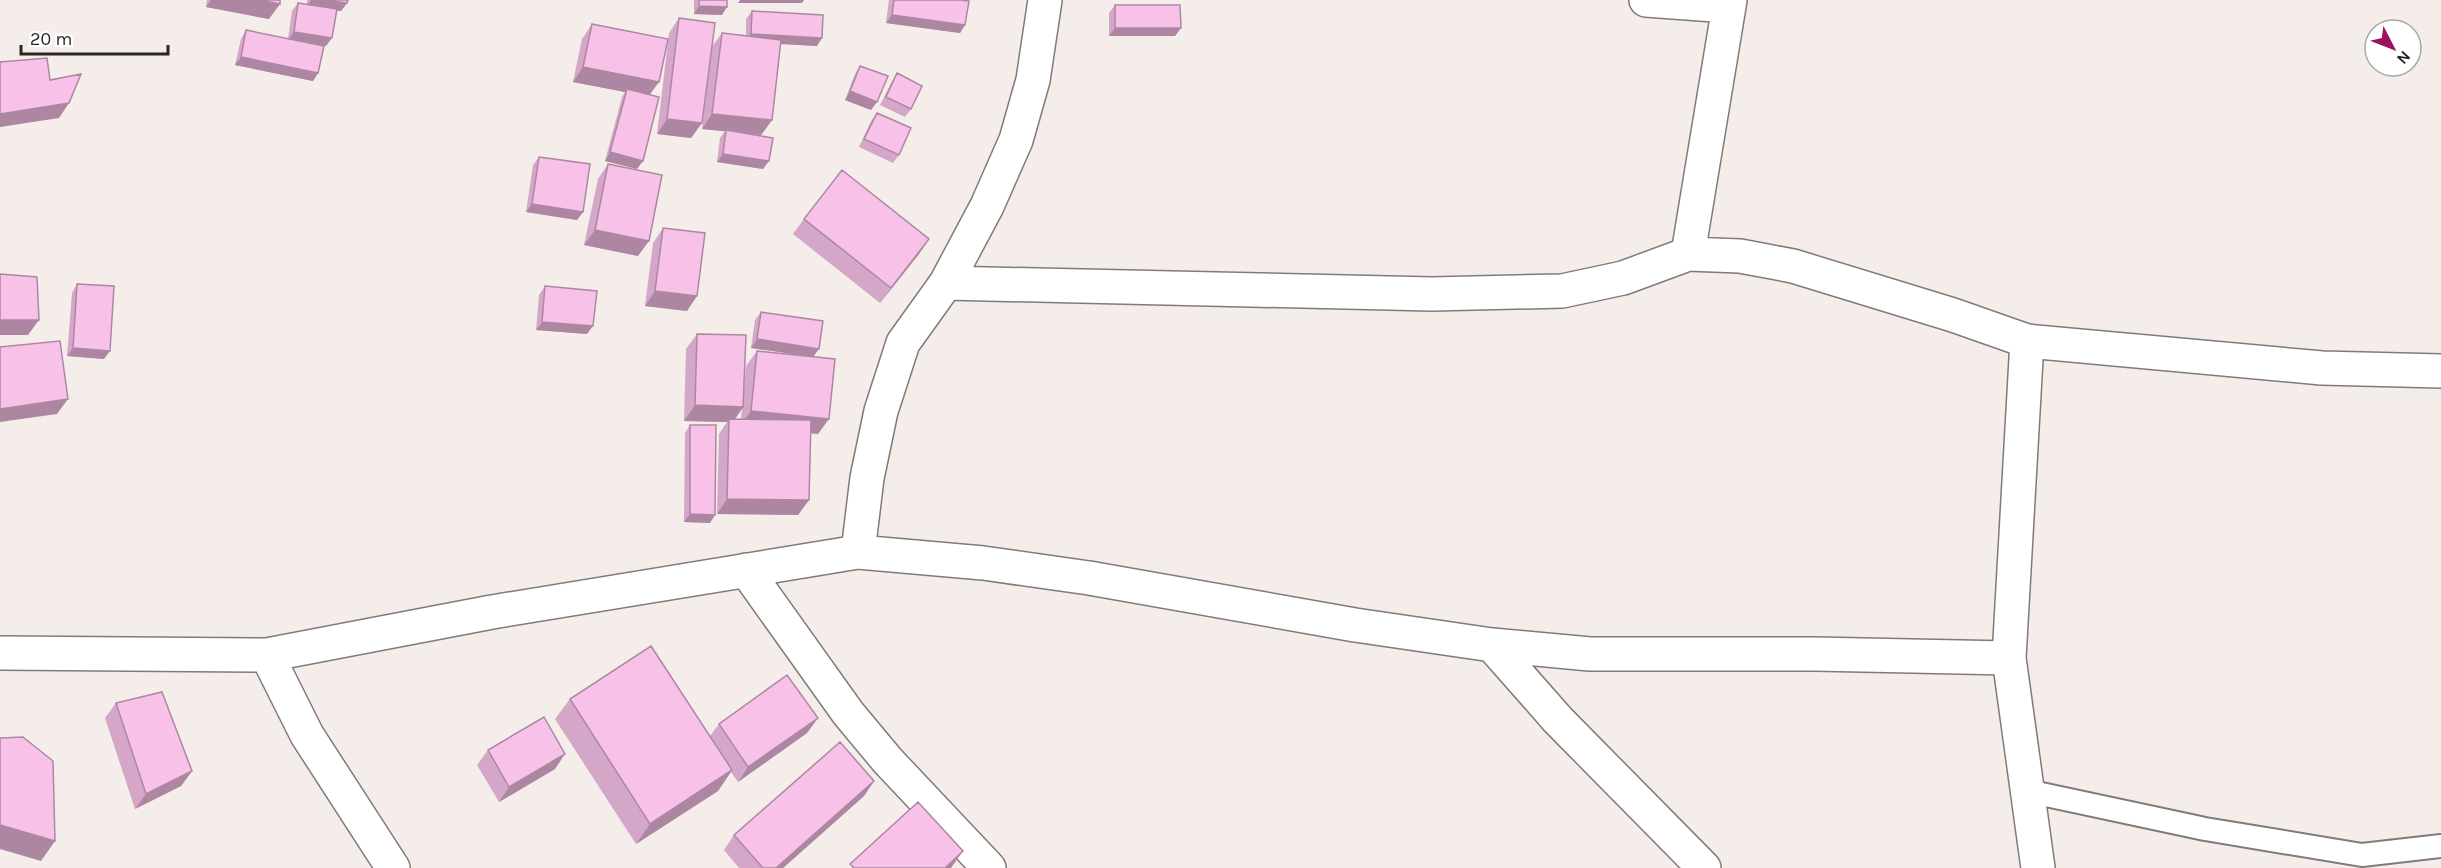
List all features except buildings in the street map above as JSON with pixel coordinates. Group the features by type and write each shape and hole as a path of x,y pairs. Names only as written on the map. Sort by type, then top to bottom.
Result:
{"street":[{"path":"858,552 867,478 878,422 903,344 946,283 987,206 1016,140 1033,80 1045,0"},
{"path":"1646,0 1729,3 1688,254"},
{"path":"946,283 1420,294 1562,291 1623,278 1688,254 1740,256 1793,266 1953,315 2027,341 2322,368 2441,371"},
{"path":"2027,341 2009,658 2038,868"},
{"path":"0,653 267,655 492,612 858,552 983,563 1089,578 1355,625 1491,645 1601,654 1814,654 2009,658"},
{"path":"746,570 848,714 888,761 989,868"},
{"path":"1491,645 1558,720 1704,868"},
{"path":"267,655 307,735 393,868"}],"lane":[{"path":"2027,791 2205,829 2362,855 2441,846"}]}
